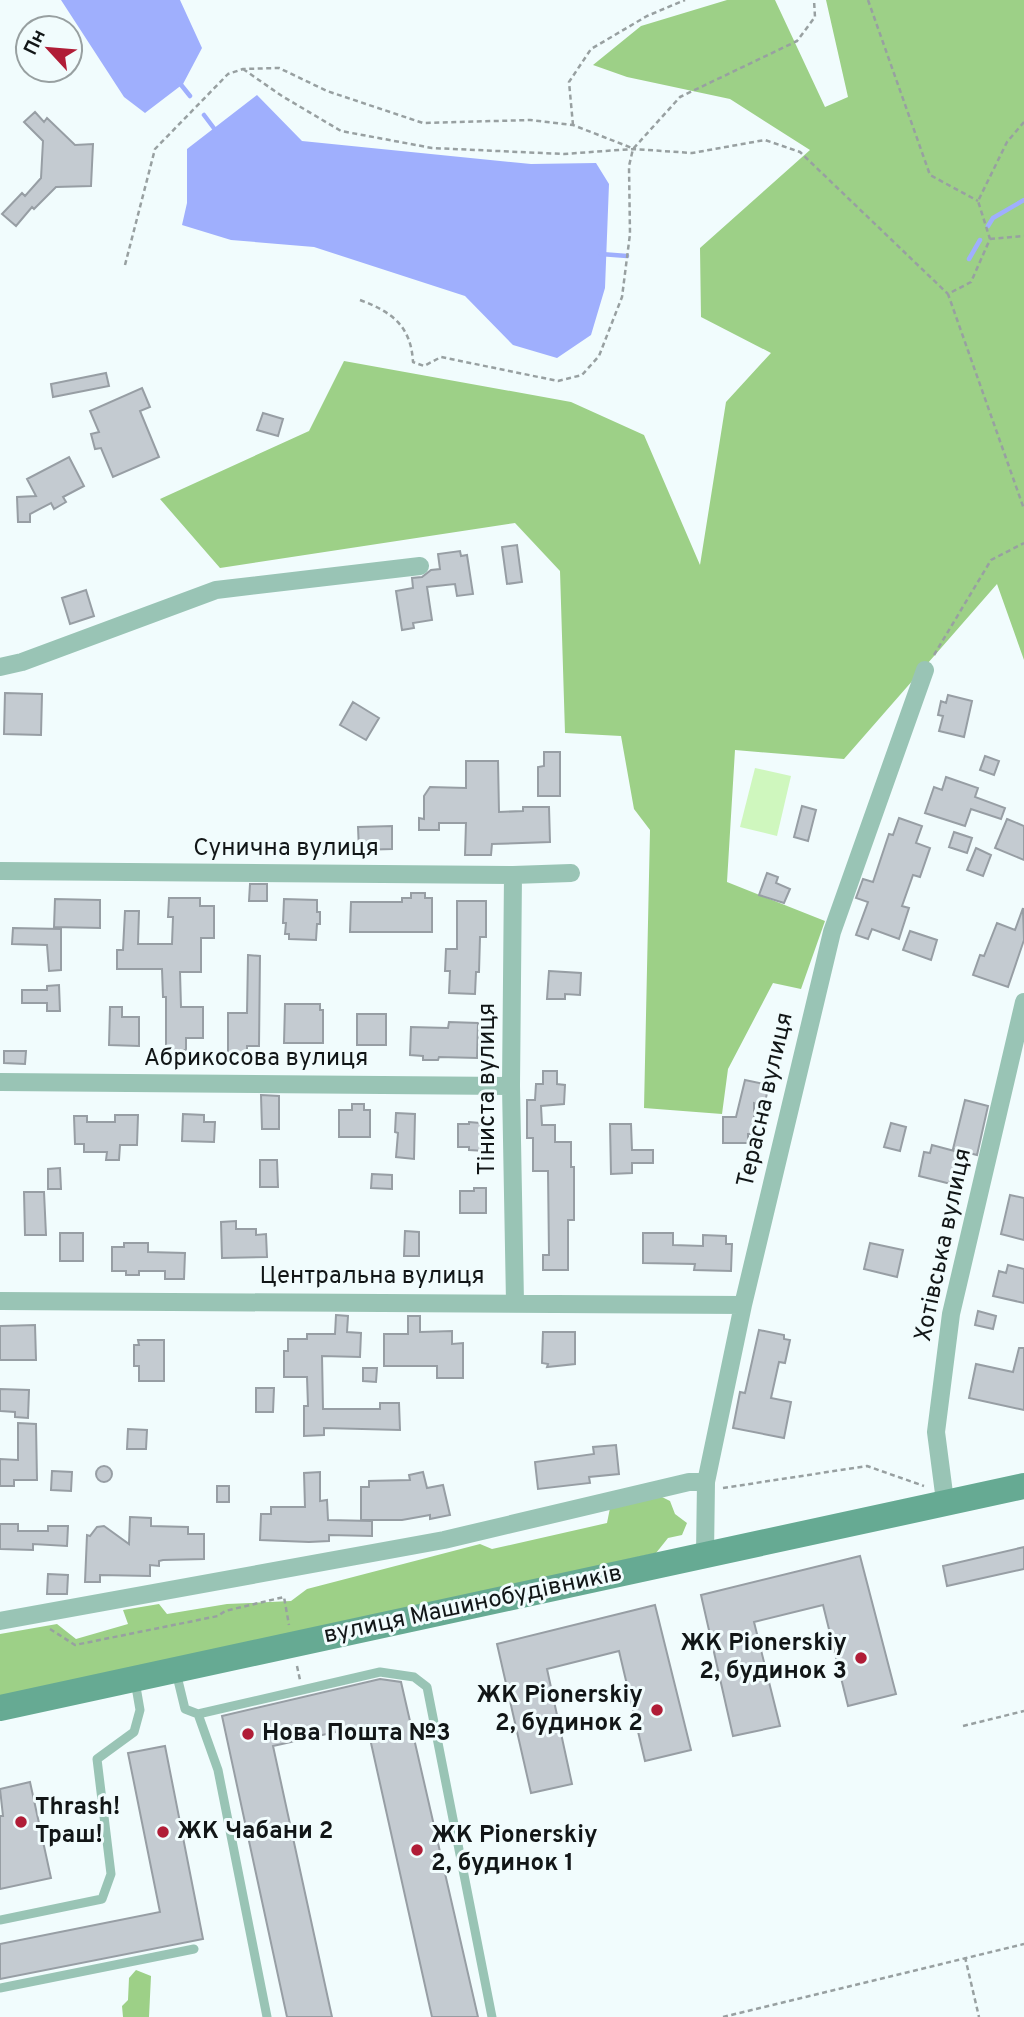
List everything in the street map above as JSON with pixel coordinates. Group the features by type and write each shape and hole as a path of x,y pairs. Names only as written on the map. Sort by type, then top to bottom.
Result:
{"street":[{"path":"0,667 22,662 216,590 420,566"},
{"name":"Терасна вулиця","path":"705,1554 706,1482 743,1305 832,932 925,670"},
{"name":"Сунична вулиця","path":"0,871 513,875 571,873"},
{"name":"Тіниста вулиця","path":"513,875 511,1086 514,1303"},
{"name":"Хотівська вулиця","path":"945,1497 936,1432 951,1314 1024,1002"},
{"name":"Абрикосова вулиця","path":"0,1082 511,1086"},
{"name":"Центральна вулиця","path":"0,1301 743,1305"},
{"path":"0,1621 444,1540 689,1482 706,1482"},
{"name":"вулиця Машинобудівників","path":"0,1708 705,1554 945,1497 1024,1486"}],"lane":[{"path":"175,1670 185,1709 198,1714 380,1672 414,1677 427,1687 492,2017"},
{"path":"0,1920 102,1899 111,1874 97,1759 134,1732 139,1710 135,1679"},
{"path":"198,1714 218,1770 267,2017"},
{"path":"0,1989 194,1949"}],"path":[{"path":"573,125 569,82 591,49 647,16 685,0"},
{"path":"360,300 382,308 399,323 412,344 413,362 424,366 441,357 558,381 582,375 599,356 622,298 630,234 629,166 633,149 680,97 797,41 815,17 814,0"},
{"path":"868,0 930,175 978,201"},
{"path":"125,265 155,149 228,74 243,69 279,68 327,91 424,123 530,120 573,125 633,149"},
{"path":"243,69 341,131 432,148 564,153 633,149 692,153 765,141 800,152 948,294 1024,509"},
{"path":"948,294 971,282 990,239 978,201 1007,142 1024,122"},
{"path":"990,239 1024,236"},
{"path":"925,670 991,560 1024,543"},
{"path":"706,1482 726,1489 867,1466 945,1497"},
{"path":"51,1629 75,1645 218,1616 225,1611 284,1597 302,1690"},
{"path":"963,1726 1024,1711"},
{"path":"723,2017 1024,1944"},
{"path":"965,1957 979,2017"}],"green space":[{"path":"727,0 775,0 825,107 848,97 826,0 1024,0 1024,660 997,584 844,759 735,750 727,882 825,921 801,989 773,983 728,1069 722,1114 644,1108 650,830 634,809 621,736 565,733 560,571 515,523 220,568 160,499 309,431 344,361 571,402 644,435 700,565 726,402 771,353 701,317 700,248 810,150 730,99 627,77 593,65 641,26"},
{"path":"755,768 791,776 777,836 740,827"},
{"path":"658,1495 670,1501 675,1514 687,1523 682,1535 668,1538 656,1553 0,1698 0,1634 57,1624 76,1639 128,1624 123,1610 159,1604 167,1614 227,1604 291,1601 307,1589 480,1544 492,1549 607,1523 610,1508"},
{"path":"136,1970 151,1976 149,2017 123,2017 122,2006 128,2000 129,1978"}],"water":[{"path":"61,0 180,0 202,48 183,84 145,113 124,97 84,35 84,14 70,14"},
{"path":"257,95 302,141 531,164 596,163 609,184 605,288 591,335 557,358 513,345 465,296 314,247 231,240 182,225 187,203 187,149"}],"building":[{"path":"35,112 44,122 47,118 75,145 93,144 91,186 56,187 34,209 32,207 16,226 2,214 22,193 25,196 41,178 43,141 24,122"},
{"path":"106,373 109,386 53,397 51,384"},
{"path":"142,388 150,407 140,411 159,457 113,477 101,448 95,449 91,434 99,432 90,411"},
{"path":"263,413 283,419 278,436 257,430"},
{"path":"69,457 84,486 63,497 66,502 54,509 51,503 30,514 30,522 18,522 17,497 36,496 27,479"},
{"path":"517,545 522,582 507,584 502,547"},
{"path":"460,551 461,556 467,555 473,594 457,596 455,584 427,587 432,620 413,623 414,628 402,630 396,591 413,588 412,578 422,577 431,570 440,569 438,554"},
{"path":"86,590 94,616 70,624 62,598"},
{"path":"5,693 42,694 41,735 4,734"},
{"path":"948,695 972,701 964,737 939,731 943,716 938,715 941,701 946,703"},
{"path":"353,702 379,718 366,740 340,725"},
{"path":"544,752 560,752 560,796 538,796 538,767 544,766"},
{"path":"985,756 999,761 994,775 980,770"},
{"path":"466,761 498,761 499,812 523,811 523,807 549,807 550,842 492,844 491,855 465,855 466,823 439,823 439,830 419,830 419,818 424,819 424,796 430,787 466,788"},
{"path":"946,777 978,788 975,797 1005,808 1001,819 971,809 965,826 925,813 934,787 942,790"},
{"path":"802,806 816,810 808,841 794,837"},
{"path":"899,818 922,826 916,843 930,848 920,877 913,875 902,906 909,908 899,939 872,929 868,939 856,935 868,902 856,898 863,879 873,882 889,834 893,835"},
{"path":"1007,819 1024,826 1024,860 995,848"},
{"path":"392,826 392,849 359,850 358,827"},
{"path":"954,832 972,838 967,853 949,847"},
{"path":"976,848 991,855 983,876 967,870"},
{"path":"767,873 778,877 776,883 790,889 784,903 759,895"},
{"path":"250,884 267,884 267,901 249,901"},
{"path":"411,893 425,893 425,898 432,898 432,932 350,932 351,902 402,902 402,898 411,898"},
{"path":"169,898 200,898 200,906 214,906 214,938 201,938 201,972 180,972 181,1007 203,1007 203,1038 186,1038 186,1050 166,1050 166,997 163,997 162,969 117,969 117,950 123,950 125,911 139,911 138,944 172,944 173,917 168,917"},
{"path":"55,899 100,900 100,928 54,927"},
{"path":"284,899 317,900 320,924 317,924 316,940 289,939 289,934 285,934"},
{"path":"457,901 486,901 486,937 480,937 475,994 449,993 450,971 445,971 446,949 457,949"},
{"path":"1023,908 1024,940 1008,987 973,975 997,923 1015,930"},
{"path":"13,928 61,929 61,970 49,971 47,945 12,944"},
{"path":"910,931 937,940 931,960 903,950"},
{"path":"248,955 260,956 259,1046 247,1046 247,1056 228,1056 228,1013 247,1013"},
{"path":"549,971 581,973 580,995 565,994 565,999 547,999"},
{"path":"59,985 60,1011 47,1011 47,1003 22,1003 22,990 47,990 47,986"},
{"path":"285,1004 320,1004 320,1010 323,1010 323,1043 284,1043"},
{"path":"110,1007 122,1007 122,1017 139,1017 139,1046 109,1045"},
{"path":"357,1014 386,1014 386,1045 357,1045"},
{"path":"449,1022 478,1023 477,1058 439,1057 438,1060 423,1060 423,1056 410,1055 411,1027 448,1028"},
{"path":"4,1051 26,1051 25,1064 4,1063"},
{"path":"543,1071 557,1071 557,1084 565,1085 564,1104 541,1106 542,1125 555,1125 555,1142 571,1142 574,1220 568,1220 568,1270 543,1270 543,1255 549,1255 548,1171 533,1171 533,1138 527,1138 527,1100 535,1100 536,1084 543,1084"},
{"path":"745,1080 769,1085 764,1106 754,1103 754,1134 748,1134 748,1143 723,1143 723,1117 736,1117"},
{"path":"261,1095 279,1096 279,1129 262,1129"},
{"path":"965,1100 988,1106 977,1155 953,1149"},
{"path":"352,1104 364,1104 364,1110 370,1110 370,1137 339,1137 339,1110 352,1110"},
{"path":"396,1113 415,1114 414,1159 396,1157"},
{"path":"183,1114 204,1115 204,1122 215,1122 214,1142 182,1141"},
{"path":"115,1115 138,1115 137,1145 120,1145 119,1160 106,1160 107,1152 84,1152 84,1144 75,1144 74,1116 87,1116 87,1122 115,1122"},
{"path":"891,1123 906,1127 900,1151 884,1147"},
{"path":"458,1124 491,1124 490,1147 485,1147 485,1151 458,1147"},
{"path":"610,1124 631,1124 632,1150 653,1150 653,1163 632,1163 632,1173 611,1174"},
{"path":"932,1145 962,1153 960,1171 953,1175 951,1184 919,1176 924,1152 930,1153"},
{"path":"260,1160 277,1160 278,1187 260,1187"},
{"path":"60,1168 61,1189 48,1189 48,1169"},
{"path":"372,1174 392,1175 392,1189 371,1188"},
{"path":"474,1188 486,1188 486,1213 460,1213 460,1191 474,1191"},
{"path":"24,1192 44,1192 46,1235 25,1235"},
{"path":"1010,1195 1024,1198 1024,1240 1001,1234"},
{"path":"236,1221 236,1229 256,1229 256,1235 266,1234 267,1257 222,1258 221,1222"},
{"path":"405,1231 419,1232 419,1256 404,1256"},
{"path":"60,1233 83,1233 83,1261 60,1261"},
{"path":"643,1233 673,1233 673,1245 703,1246 703,1235 726,1236 726,1244 732,1244 731,1271 694,1270 695,1264 643,1263"},
{"path":"124,1243 148,1243 148,1252 185,1253 184,1279 165,1279 165,1271 139,1271 139,1275 126,1275 126,1271 112,1271 112,1247 124,1247"},
{"path":"870,1243 903,1250 897,1277 864,1269"},
{"path":"1008,1265 1024,1269 1024,1303 993,1296 999,1271 1006,1273"},
{"path":"978,1311 996,1316 993,1329 975,1325"},
{"path":"336,1315 348,1316 347,1332 361,1333 360,1357 322,1356 323,1409 380,1409 380,1403 399,1403 400,1430 324,1428 324,1435 304,1436 304,1406 308,1406 307,1377 284,1377 284,1351 288,1351 288,1339 307,1339 307,1334 335,1334"},
{"path":"408,1316 420,1316 420,1332 452,1331 452,1344 463,1343 463,1378 437,1378 437,1366 384,1366 384,1334 408,1334"},
{"path":"35,1325 36,1360 0,1360 0,1326"},
{"path":"759,1330 784,1335 784,1339 790,1340 785,1363 779,1362 771,1398 791,1402 784,1438 733,1428 740,1392 745,1393"},
{"path":"543,1332 575,1332 575,1364 547,1367 548,1364 542,1363"},
{"path":"138,1340 164,1340 164,1381 139,1381 139,1366 134,1366 134,1345 139,1345"},
{"path":"1019,1348 1024,1348 1024,1410 969,1398 976,1364 1013,1372"},
{"path":"363,1368 377,1368 376,1382 363,1381"},
{"path":"256,1388 274,1388 273,1412 256,1412"},
{"path":"0,1389 29,1390 28,1418 15,1417 15,1412 0,1411"},
{"path":"18,1423 36,1424 37,1480 14,1480 14,1486 0,1486 0,1459 18,1460"},
{"path":"128,1429 147,1430 146,1449 127,1449"},
{"path":"616,1445 619,1474 589,1477 590,1483 538,1489 535,1462 594,1454 593,1447"},
{"path":"101,1466 107,1466 112,1474 110,1480 101,1482 96,1477 96,1471"},
{"path":"52,1471 72,1472 71,1491 51,1490"},
{"path":"320,1472 320,1501 327,1500 328,1520 372,1521 372,1536 329,1535 329,1541 309,1542 260,1540 261,1514 271,1514 271,1507 305,1507 304,1473"},
{"path":"423,1472 427,1488 443,1485 450,1515 430,1519 430,1515 402,1520 361,1520 361,1487 369,1487 369,1481 410,1480 409,1475"},
{"path":"217,1486 229,1486 229,1502 217,1502"},
{"path":"130,1517 151,1518 151,1526 188,1527 188,1534 204,1534 204,1559 163,1560 159,1561 159,1566 150,1565 150,1576 100,1575 100,1582 85,1582 87,1535 90,1536 97,1527 104,1526 129,1544"},
{"path":"0,1524 18,1524 18,1531 48,1531 48,1526 68,1526 67,1546 33,1544 33,1550 0,1549"},
{"path":"1024,1547 1024,1569 947,1586 943,1566"},
{"name":"ЖК Pionerskiy 2, будинок 3","path":"860,1556 896,1694 848,1706 823,1605 754,1622 780,1726 733,1736 701,1595"},
{"path":"48,1574 68,1575 67,1594 47,1594"},
{"name":"ЖК Pionerskiy 2, будинок 2","path":"655,1605 691,1750 645,1761 619,1651 547,1669 572,1784 531,1793 497,1644"},
{"path":"380,1679 401,1682 478,2017 432,2017 367,1725 273,1746 332,2017 287,2017 222,1716"},
{"name":"ЖК Чабани 2","path":"165,1746 203,1939 0,1979 0,1944 160,1912 128,1753"},
{"path":"30,1782 51,1878 0,1889 0,1816 3,1816 0,1789"}],"waterway":[{"path":"178,81 190,96"},
{"path":"204,115 216,131"},
{"path":"988,226 993,218 1024,200"},
{"path":"969,259 980,240"},
{"path":"601,254 627,256"}],"place":[{"name":"ЖК Pionerskiy 2, будинок 3","path":"861,1658"},
{"name":"ЖК Pionerskiy 2, будинок 2","path":"657,1710"},
{"name":"Нова Пошта №3","path":"248,1734"},
{"name":"Thrash! Траш!","path":"21,1822"},
{"name":"ЖК Чабани 2","path":"163,1832"},
{"name":"ЖК Pionerskiy 2, будинок 1","path":"417,1850"}]}
